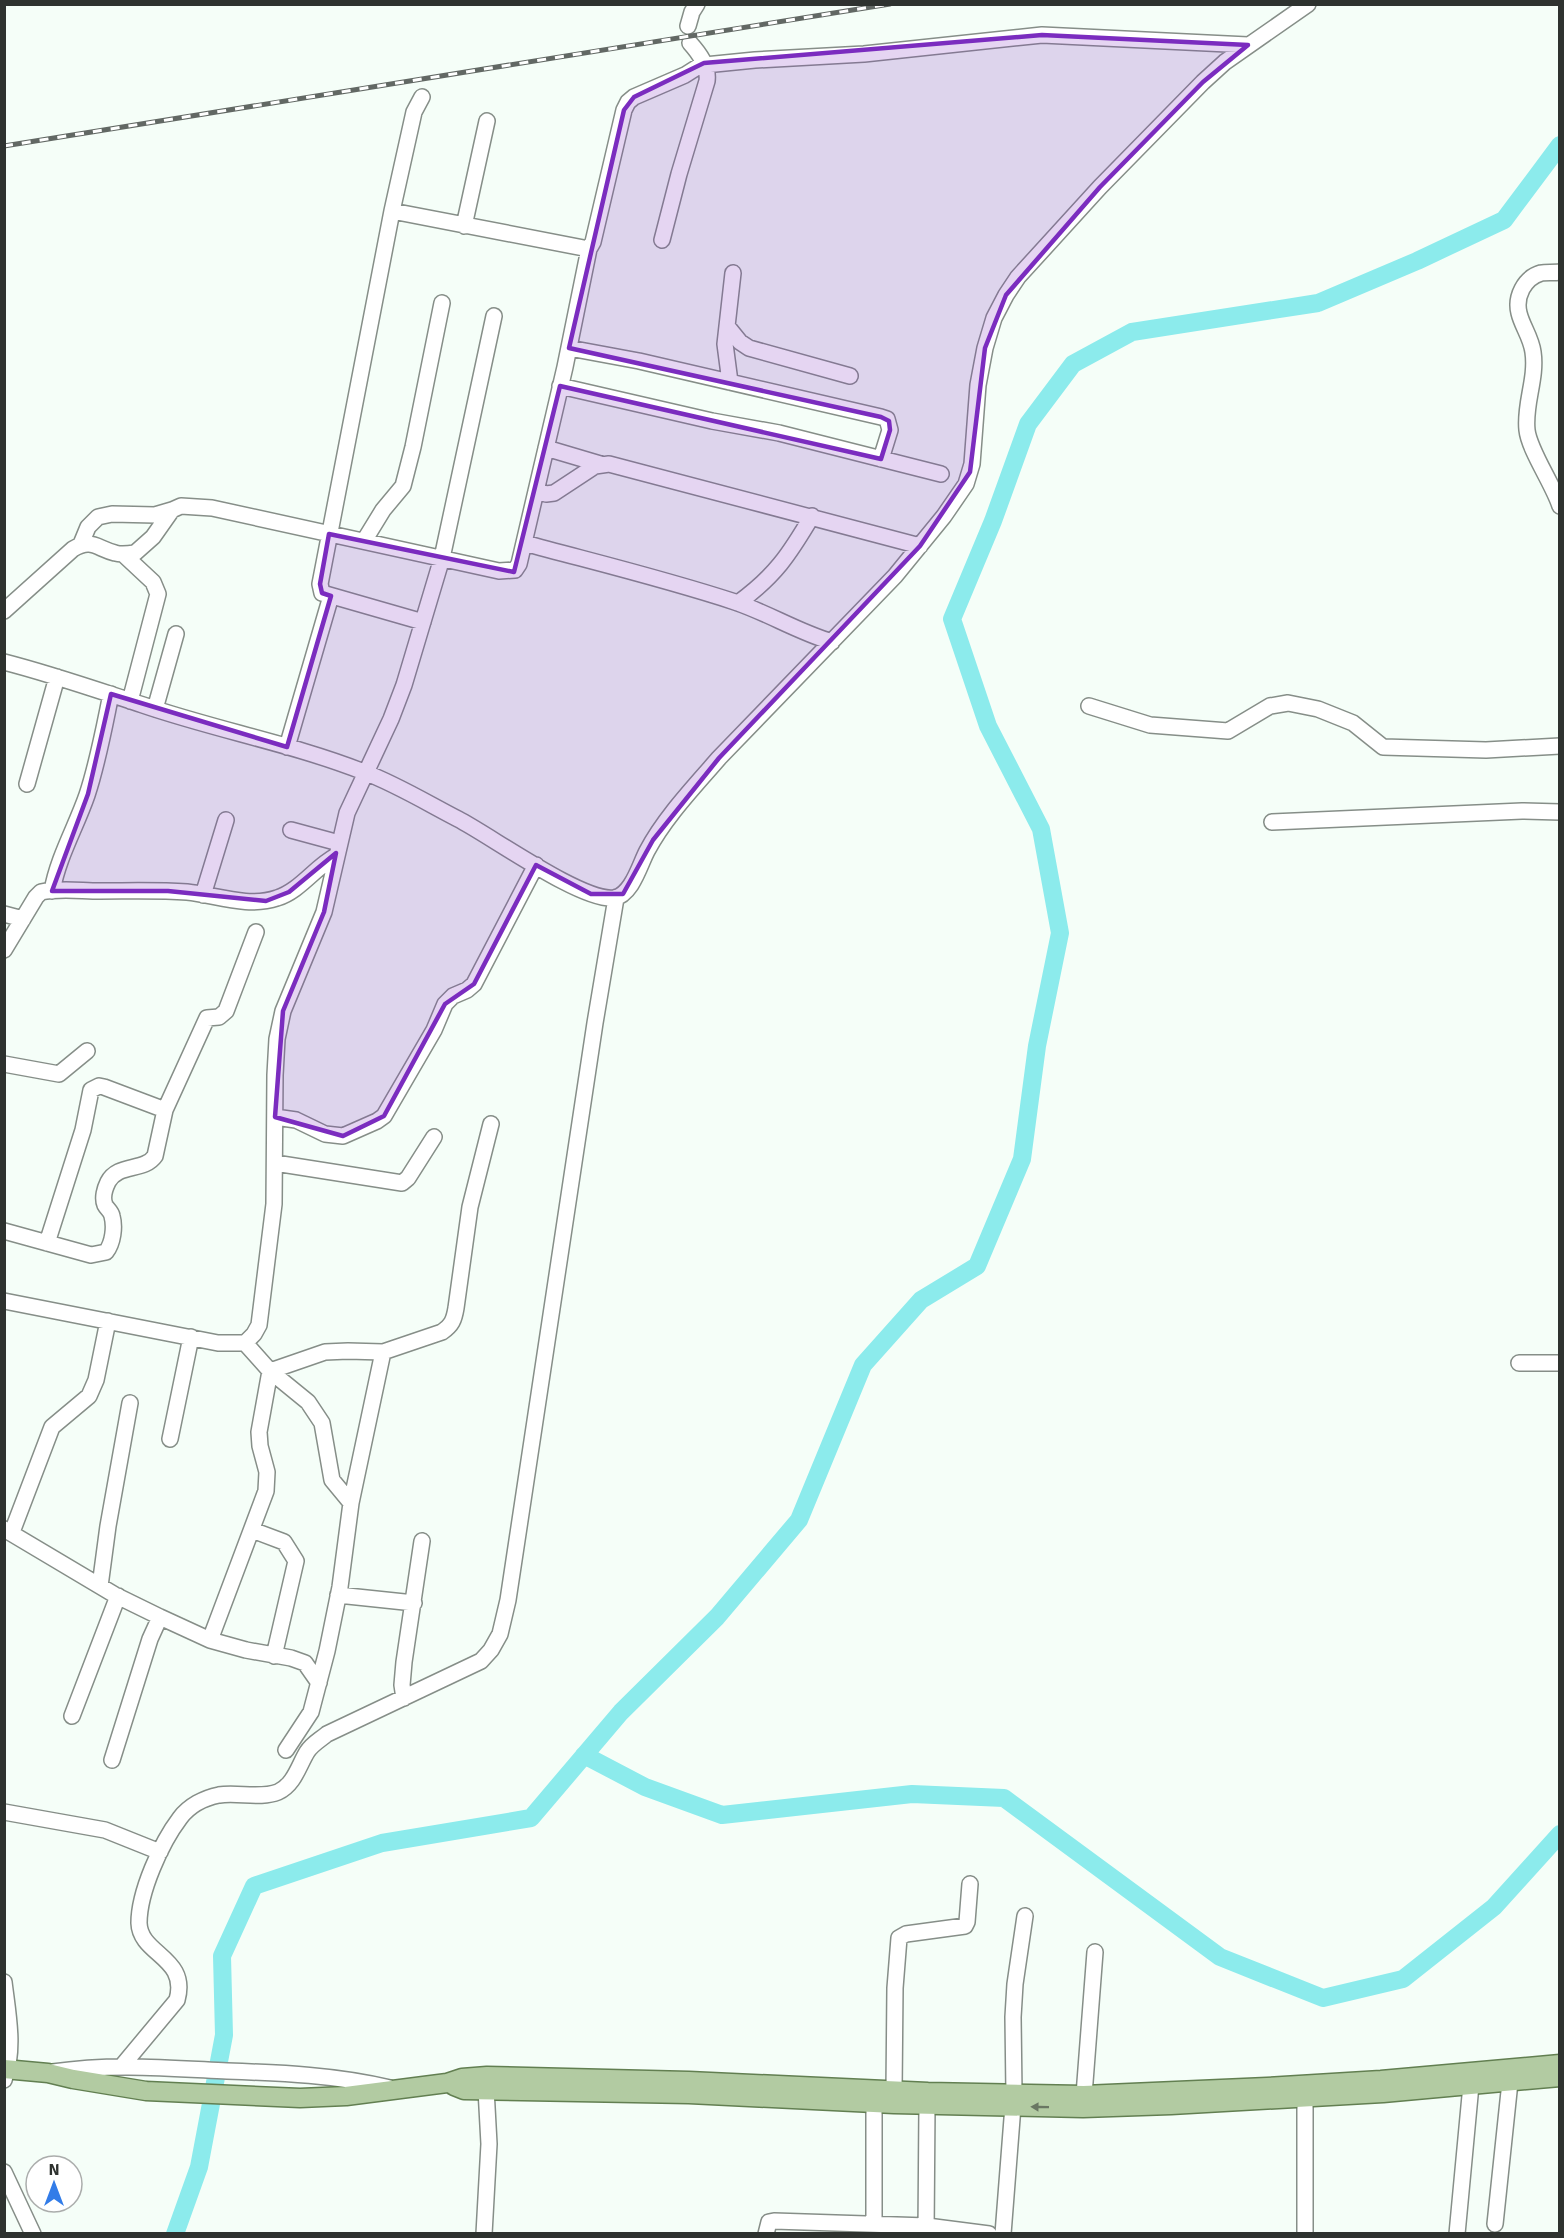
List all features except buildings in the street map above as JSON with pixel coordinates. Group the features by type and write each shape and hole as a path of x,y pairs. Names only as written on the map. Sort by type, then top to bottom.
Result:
{"main road":[{"path":"447,2083 464,2090 689,2094 927,2105 1381,2080 1560,2064"},
{"path":"6,2073 48,2073 146,2091 300,2098 346,2096 487,2076 689,2081 894,2091 1083,2108 1305,2098 1560,2077"}],"street":[{"path":"688,26 697,4"},
{"path":"4,662 366,772 475,827 564,882 584,891 616,898 629,887 653,840 702,778 726,750 895,576 944,516 966,484 970,472 978,385 985,348 994,318 1006,295 1049,241 1203,82 1248,45 1308,4"},
{"path":"81,544 88,527 98,517 112,514 155,515 182,506 212,508 510,572 515,570 519,564 524,543 569,348 589,249 593,242 624,110 634,97 705,64 864,54 1042,35 1248,45"},
{"path":"662,240 707,81 705,64 690,43"},
{"path":"422,97 414,112 392,211 320,584 322,593 423,622"},
{"path":"464,226 487,121"},
{"path":"392,211 589,249"},
{"path":"1560,272 1540,273 1525,284 1517,301 1519,315 1528,332 1533,351 1534,373 1527,430 1560,506"},
{"path":"730,381 725,354 733,273"},
{"path":"363,541 382,510 403,486 442,303"},
{"path":"4,1301 233,1345 245,1344 254,1335 259,1325 272,1236 277,1039 283,1011 324,912 347,813 391,719 404,685 442,558 494,316"},
{"path":"727,326 748,348 850,376"},
{"path":"569,348 730,381 887,419 890,430 881,459"},
{"path":"560,386 712,421 779,433 941,474"},
{"path":"546,448 920,546"},
{"path":"536,491 546,494 554,493 600,464"},
{"path":"4,611 81,544 97,545 115,553 135,553 153,537 172,510"},
{"path":"738,603 762,585 778,569 790,554 812,516"},
{"path":"524,543 667,581 738,603 805,634 832,642"},
{"path":"123,554 153,582 158,594 130,700"},
{"path":"287,747 331,596"},
{"path":"155,709 176,634"},
{"path":"27,784 57,677"},
{"path":"52,891 61,857 88,794 111,694"},
{"path":"1089,706 1150,725 1228,731 1270,706 1288,703 1318,709 1353,723 1383,747 1486,750 1560,746"},
{"path":"1272,822 1522,811 1560,812"},
{"path":"203,895 226,820"},
{"path":"291,830 337,849"},
{"path":"4,950 41,892 168,891 251,902 278,898 289,892 337,849"},
{"path":"275,1117 296,1120 325,1134 343,1136 384,1116 434,1030 445,1004 474,984 536,865"},
{"path":"122,2066 177,2000 180,1990 173,1968 142,1938 140,1924 145,1891 160,1851 181,1817 203,1800 220,1795 277,1792 289,1785 308,1751 323,1737 481,1661 491,1650 500,1634 514,1564 554,1286 616,898"},
{"path":"4,914 22,920"},
{"path":"4,1231 91,1255 106,1252 111,1242 113,1225 112,1215 104,1200 107,1184 117,1173 150,1162 155,1156 165,1110 207,1018 219,1017 226,1011 256,932"},
{"path":"4,1064 59,1074 87,1051"},
{"path":"47,1243 83,1130 91,1090 99,1086 104,1087 165,1110"},
{"path":"270,1371 325,1352 383,1352 442,1332 450,1326 454,1319 470,1207 491,1124"},
{"path":"274,1163 402,1184 434,1137"},
{"path":"108,1321 96,1380 88,1396 52,1427 8,1531 118,1596 210,1640 305,1663 319,1683"},
{"path":"170,1439 191,1337"},
{"path":"245,1344 270,1371 308,1402 322,1424 332,1480 351,1503"},
{"path":"286,1750 312,1709 319,1683 338,1595 351,1503 383,1352"},
{"path":"1519,1363 1560,1363"},
{"path":"210,1640 266,1491 267,1472 259,1432 270,1371"},
{"path":"100,1586 108,1526 130,1403"},
{"path":"252,1530 284,1542 296,1561 274,1656"},
{"path":"404,1698 402,1677 422,1541"},
{"path":"338,1595 414,1603"},
{"path":"72,1716 118,1596"},
{"path":"112,1760 150,1639 160,1617"},
{"path":"312,1709 323,1737"},
{"path":"4,1812 105,1830 160,1851"},
{"path":"894,2091 895,1988 899,1938 906,1934 965,1926 970,1884"},
{"path":"1003,2234 1014,2100 1015,1984 1025,1916"},
{"path":"1084,2095 1095,1952"},
{"path":"4,1982 11,2043 6,2073"},
{"path":"48,2073 81,2068 122,2066 301,2074 363,2081 396,2090"},
{"path":"1495,2224 1510,2082"},
{"path":"1457,2234 1471,2085"},
{"path":"484,2234 489,2144 486,2089"},
{"path":"1305,2098 1305,2234"},
{"path":"874,2103 874,2228"},
{"path":"927,2105 927,2230"},
{"path":"4,2172 33,2234"},
{"path":"766,2234 769,2222 774,2221 824,2228 980,2233"}],"highlighted area":[{"path":"1042,35 1248,45 1203,82 1100,187 1006,295 985,348 970,472 920,546 719,758 653,840 623,894 591,894 536,865 474,984 445,1004 384,1116 343,1136 275,1117 283,1011 324,912 336,853 289,892 266,901 168,891 52,891 88,794 111,694 287,747 331,596 322,593 320,584 329,534 514,572 560,386 881,459 890,430 889,421 881,417 569,348 624,110 634,97 704,63"}],"waterway":[{"path":"175,2234 199,2167 224,2035 222,1956 254,1886 382,1843 531,1818 621,1712 717,1617 799,1520 863,1365 921,1300 977,1266 1022,1159 1037,1046 1060,933 1041,829 988,726 952,619 993,521 1028,424 1073,364 1132,332 1318,303 1417,261 1504,220 1560,145"},
{"path":"584,1755 645,1787 722,1815 912,1794 1004,1798 1220,1957 1323,1998 1403,1979 1494,1907 1560,1834"}],"railway":[{"path":"4,146 890,4"}]}
